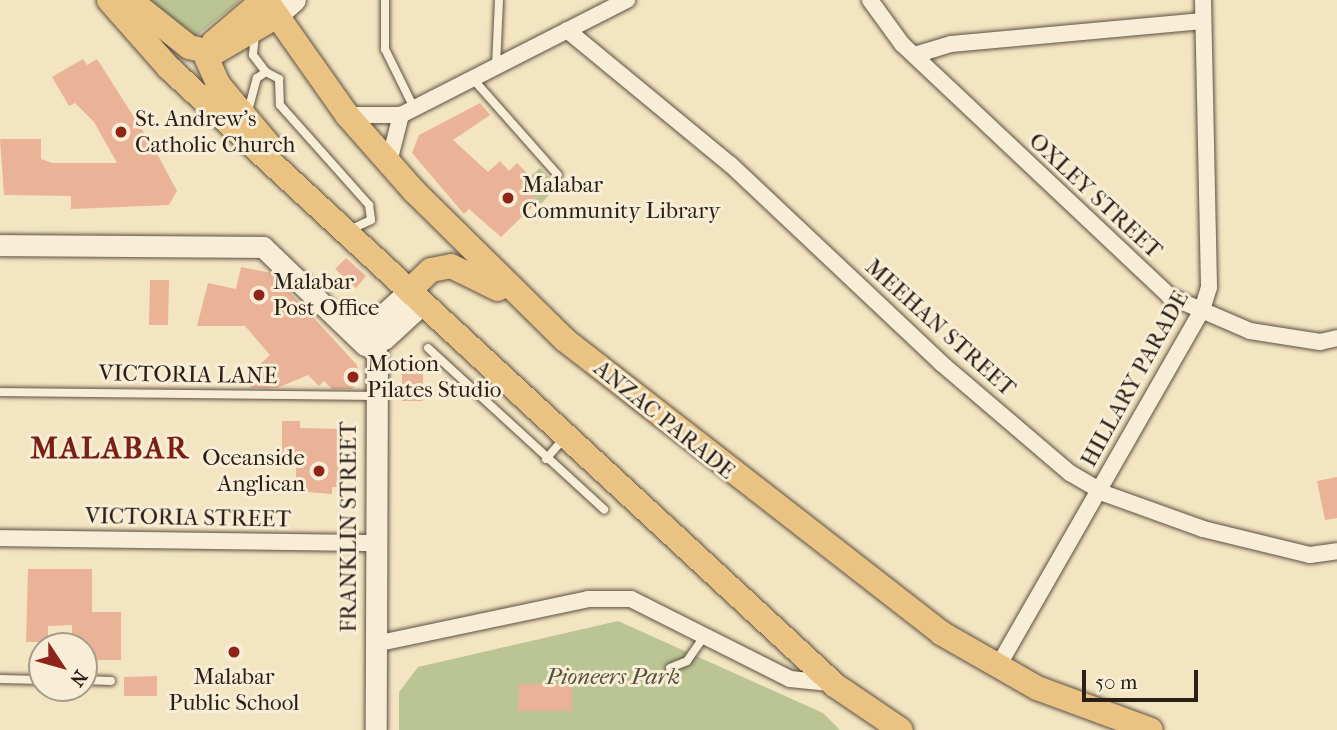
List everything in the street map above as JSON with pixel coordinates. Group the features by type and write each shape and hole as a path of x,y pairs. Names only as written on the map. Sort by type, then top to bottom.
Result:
{"main road":[{"path":"109,0 169,68 836,686 901,730"},
{"path":"130,0 176,39 208,53 223,52 256,33 275,4"},
{"path":"208,53 275,4"},
{"name":"ANZAC PARADE","path":"275,4 347,114 414,191 527,307 703,453 998,668 1086,710 1152,730"},
{"path":"208,53 212,75 248,117 309,199"},
{"path":"414,191 447,247 451,266 527,307"},
{"path":"415,297 451,266"}],"street":[{"path":"347,114 408,111 627,0"},
{"name":"OXLEY STREET","path":"870,0 902,44 918,54 1112,246 1169,296 1250,331 1320,342 1337,338"},
{"name":"HILLARY PARADE","path":"998,668 1202,310 1209,286 1203,0"},
{"path":"918,54 951,44 1203,21"},
{"name":"MEEHAN STREET","path":"567,30 731,165 941,363 1100,490 1203,529 1310,555 1337,551"},
{"path":"389,162 408,111"},
{"path":"0,245 256,245 278,255 355,341 371,335 415,297"},
{"name":"FRANKLIN STREET","path":"371,335 376,396 376,730"},
{"name":"VICTORIA STREET","path":"0,538 375,542"},
{"path":"375,644 588,598 631,599 790,679 836,686"}],"lane":[{"path":"384,0 386,49 408,111"},
{"path":"496,66 499,0"},
{"path":"256,33 253,54 266,72 279,79 280,105 369,205 371,220 360,229 335,223"},
{"path":"248,117 252,83 266,72"},
{"path":"473,79 558,175"},
{"path":"428,348 604,509"},
{"name":"VICTORIA LANE","path":"0,392 376,396"},
{"path":"546,458 566,435"},
{"path":"670,668 687,662 705,635"},
{"path":"0,680 28,680"},
{"path":"98,681 111,681"}],"green space":[{"path":"139,0 239,0 240,1 190,41"},
{"path":"540,168 557,186 541,204 521,185"},
{"name":"Pioneers Park","path":"618,621 823,713 840,730 399,730 399,692 418,667"}],"building":[{"name":"St. Andrew's Catholic Church","path":"83,59 87,65 97,59 155,150 177,191 169,205 71,209 71,196 4,195 0,139 41,139 41,159 52,163 117,163 94,122 75,103 69,106 52,77"},
{"path":"480,103 490,115 453,140 488,172 500,161 509,171 517,163 530,176 521,185 538,201 501,237 469,209 464,214 412,153 419,135"},
{"path":"346,258 366,276 356,288 335,269"},
{"path":"241,267 271,273 357,365 361,380 352,389 332,389 324,381 319,386 308,375 277,388 252,388 244,380 270,355 245,326 197,326 208,283 236,289"},
{"path":"150,280 169,280 168,325 149,325"},
{"path":"402,354 423,374 423,401 402,401"},
{"name":"Oceanside Anglican","path":"282,421 300,421 300,428 343,429 342,487 332,487 332,494 296,491 296,455 282,455"},
{"path":"1337,477 1337,518 1325,520 1317,481"},
{"path":"28,569 92,569 92,612 121,612 121,660 98,660 98,632 72,632 72,625 48,626 48,632 28,632 26,642"},
{"path":"157,676 157,696 124,696 124,677"},
{"path":"519,684 572,684 572,711 518,711"}],"place":[{"name":"St. Andrew's Catholic Church","path":"121,132"},
{"name":"Malabar Community Library","path":"508,198"},
{"name":"Malabar Post Office","path":"259,295"},
{"name":"Motion Pilates Studio","path":"353,377"},
{"name":"Oceanside Anglican","path":"319,471"},
{"name":"Malabar Public School","path":"234,652"}],"district":[{"name":"MALABAR","path":"110,449"}]}
